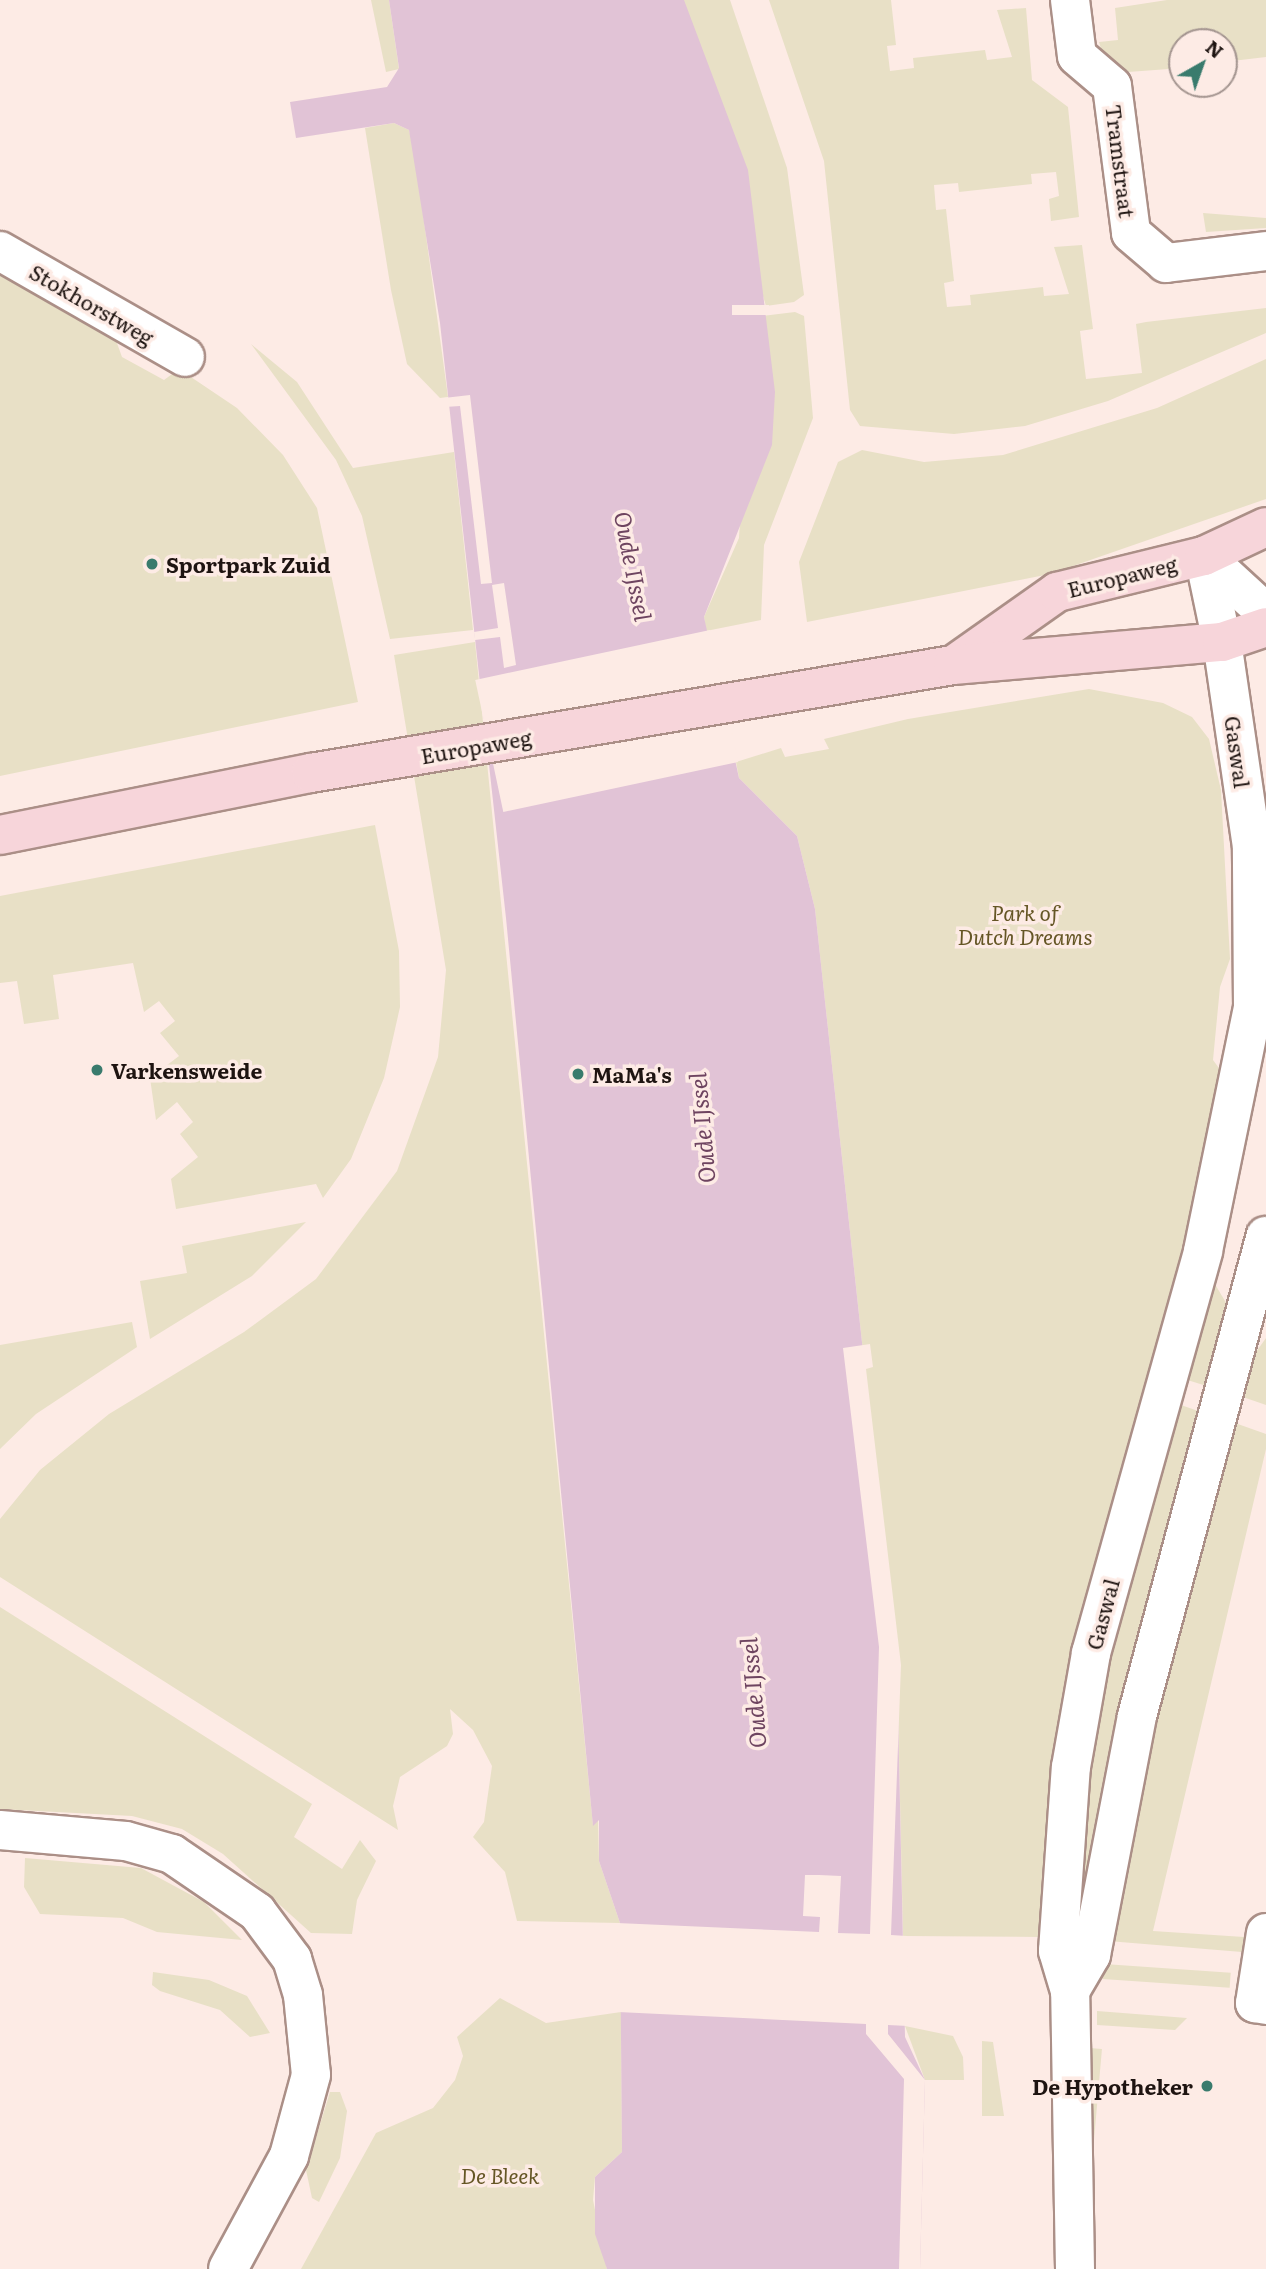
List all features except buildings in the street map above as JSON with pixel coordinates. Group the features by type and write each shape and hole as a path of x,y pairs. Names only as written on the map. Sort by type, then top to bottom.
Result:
{"main road":[{"name":"Europaweg","path":"953,665 1057,592 1204,556 1266,527"},
{"name":"Europaweg","path":"0,835 311,773 953,665 1222,642 1266,628"}],"street":[{"name":"Tramstraat","path":"1070,0 1077,56 1112,86 1131,233 1166,263 1266,251"},
{"name":"Stokhorstweg","path":"0,251 185,357"},
{"path":"1204,556 1266,613"},
{"name":"Gaswal","path":"1075,2269 1070,1992 1058,1951 1072,1767 1091,1653 1203,1251 1253,1008 1252,847 1222,642 1204,556"},
{"path":"1070,1992 1091,1955 1137,1716 1257,1295 1266,1236"},
{"path":"1203,1251 1257,1295"},
{"path":"0,1830 126,1841 172,1854 257,1912 292,1959 305,2007 311,2075 289,2156 228,2269"},
{"path":"1260,2004 1266,1933"}],"green space":[{"path":"371,0 389,0 399,69 386,72"},
{"path":"674,0 730,0 787,168 804,295 794,302 766,306"},
{"path":"769,0 891,0 896,45 887,46 890,71 914,68 913,58 985,50 987,60 1012,57 997,10 1026,8 1032,80 1068,107 1079,217 1051,221 1049,199 1059,196 1056,172 1031,174 1032,184 959,192 958,183 934,185 936,210 946,209 954,281 944,283 947,307 971,305 970,295 1043,287 1044,296 1069,294 1054,247 1082,245 1093,329 1080,331 1086,379 1142,373 1136,324 1266,308 1266,333 1108,401 1025,426 954,434 860,426 850,410 824,161"},
{"path":"1167,0 1266,0 1266,57 1238,60 1238,28 1168,28 1168,69 1128,72 1102,52 1099,42 1118,40 1115,8"},
{"path":"394,123 409,130 414,148 448,397 440,398 407,364 391,290 365,128"},
{"path":"1203,213 1266,218 1266,228 1206,232"},
{"name":"Sportpark Zuid","path":"0,275 113,332 122,357 164,380 179,369 237,408 283,455 317,508 358,702 0,776"},
{"path":"795,312 804,316 813,418 764,545 761,620 706,631 704,617 739,538 753,317"},
{"path":"251,344 297,382 353,468 454,452 473,630 390,639 362,516 336,460"},
{"path":"1266,359 1266,499 1050,574 807,622 799,562 838,462 862,450 924,462 1003,455 1157,408"},
{"path":"475,642 593,1825 598,1819 599,1861 620,1923 517,1921 505,1872 473,1837 484,1822 492,1766 473,1730 450,1709 453,1734 447,1746 400,1777 393,1806 398,1830 0,1577 0,1519 40,1470 109,1414 244,1332 316,1279 397,1171 438,1057 446,970 394,655"},
{"name":"Park of Dutch Dreams","path":"1089,689 1163,703 1192,717 1209,739 1221,790 1230,959 1220,987 1213,1060 1227,1079 1041,1937 903,1936 897,1665 815,909 797,836 739,778 736,762 781,748 785,757 829,749 824,739 908,719"},
{"path":"375,825 399,951 400,1007 384,1078 351,1159 323,1198 316,1184 176,1209 171,1179 198,1157 180,1134 193,1122 177,1102 156,1120 150,1078 179,1056 160,1033 175,1021 159,1001 144,1012 133,963 53,975 59,1019 24,1024 17,981 0,983 0,896"},
{"path":"306,1222 252,1276 150,1339 140,1281 187,1273 182,1246"},
{"path":"1210,1276 1234,1316 1213,1388 1181,1378"},
{"path":"132,1322 137,1347 36,1414 0,1449 0,1345"},
{"path":"1266,1338 1266,1405 1240,1396 1251,1359"},
{"path":"1175,1403 1207,1414 1081,1922 1075,1921 1091,1749 1111,1639"},
{"path":"1235,1423 1266,1434 1266,1449 1153,1931 1244,1937 1242,1952 1108,1941 1145,1747"},
{"path":"0,1607 312,1804 294,1837 342,1869 360,1840 376,1861 357,1900 352,1934 311,1933 223,1854 182,1829 132,1816 0,1809"},
{"path":"25,1858 141,1868 204,1902 242,1940 157,1932 123,1918 40,1914 24,1887"},
{"path":"1104,1964 1231,1973 1230,1988 1103,1979"},
{"path":"153,1972 209,1980 247,1996 270,2033 250,2037 220,2010 160,1991 152,1985"},
{"name":"De Bleek","path":"500,1998 546,2023 621,2012 622,2152 595,2177 593,2200 607,2269 301,2269 376,2133 433,2108 455,2080 463,2056 457,2037"},
{"path":"1097,2011 1187,2018 1175,2030 1097,2025"},
{"path":"905,2026 953,2036 963,2057 964,2080 925,2080"},
{"path":"982,2041 993,2042 1004,2116 982,2116"},
{"path":"1090,2048 1102,2049 1083,2269 1071,2268"},
{"path":"330,2092 340,2092 347,2111 340,2158 319,2202 312,2198 306,2170"}],"water":[{"name":"Oude IJssel","path":"389,0 684,0 748,170 775,392 772,445 704,617 739,778 797,836 815,909 897,1665 905,2037 925,2080 920,2269 607,2269 595,2234 595,2177 622,2152 620,1923 599,1861 599,1820 593,1826 506,918 440,323 409,130 394,123 296,138 290,102 387,87 399,68"}],"pier":[{"path":"732,305 769,305 769,315 732,315"},
{"path":"470,395 492,583 481,584 460,406 445,407 444,398"},
{"path":"504,583 516,665 504,668 500,637 475,640 474,632 498,628 492,585"},
{"path":"710,630 738,762 503,812 475,680"},
{"path":"870,1344 873,1367 866,1369 901,1665 891,1935 907,1936 908,2026 888,2025 888,2034 925,2080 920,2269 899,2269 904,2079 866,2034 866,2024 618,2012 617,1923 819,1932 820,1917 803,1916 805,1875 819,1875 841,1876 838,1933 870,1934 879,1647 843,1348"}],"place":[{"name":"Sportpark Zuid","path":"152,564"},
{"name":"Varkensweide","path":"97,1070"},
{"name":"MaMa's","path":"578,1074"},
{"name":"De Hypotheker","path":"1207,2086"}]}
